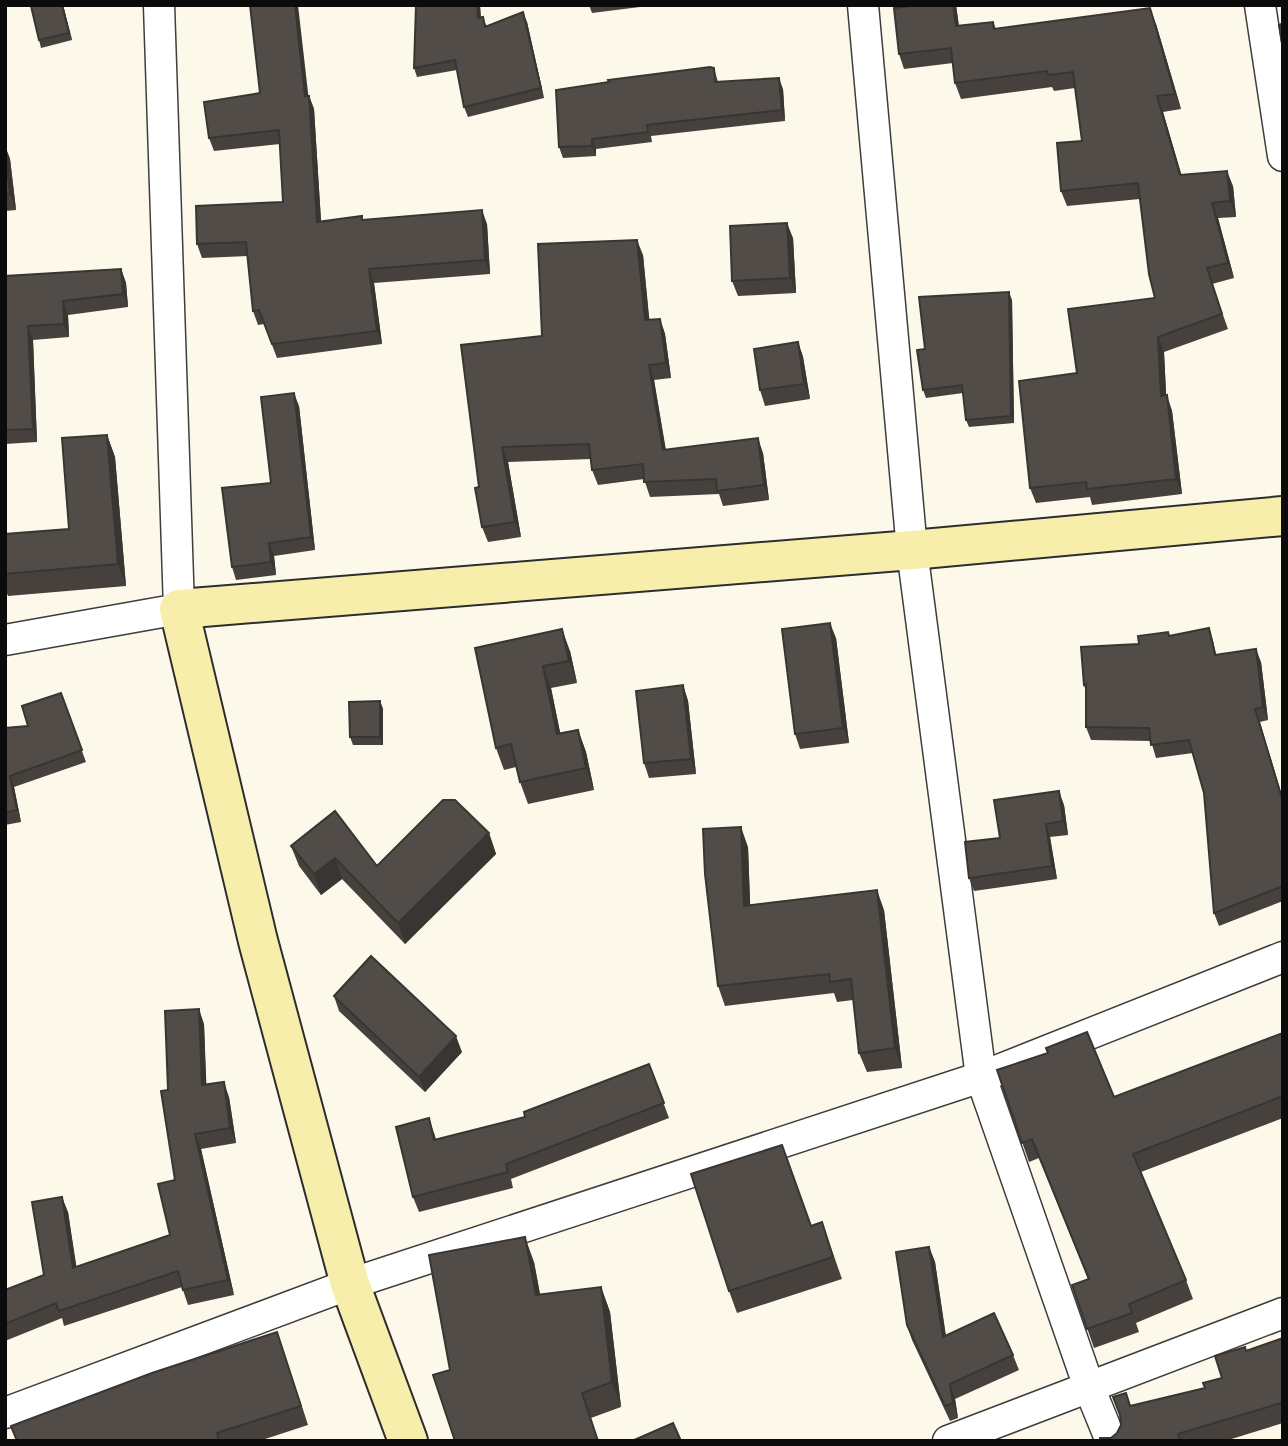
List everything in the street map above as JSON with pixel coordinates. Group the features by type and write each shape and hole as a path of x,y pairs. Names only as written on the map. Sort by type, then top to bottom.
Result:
{"main road":[{"path":"408,1441 350,1284 258,941 179,609 912,550 1283,516"}],"street":[{"path":"5,640 179,609 159,5"},
{"path":"863,5 912,550 981,1077 1089,1387 1111,1441"},
{"path":"1260,5 1283,156"},
{"path":"5,1413 350,1284 981,1077 1283,957"},
{"path":"948,1441 1283,1313"}],"building":[{"path":"62,5 69,33 39,40 31,6"},
{"path":"250,5 295,5 305,96 309,96 317,222 362,216 362,220 482,210 485,260 369,269 377,331 272,344 259,310 253,311 246,242 197,244 196,206 283,202 279,130 209,138 204,102 260,93"},
{"path":"416,5 477,5 478,18 483,17 485,27 523,12 541,88 464,107 455,60 414,68"},
{"path":"953,5 956,26 993,22 994,29 1150,8 1175,94 1157,96 1180,175 1227,171 1230,201 1212,203 1228,263 1207,268 1222,314 1158,337 1161,396 1167,395 1176,479 1087,489 1086,482 1030,488 1019,381 1077,373 1068,309 1155,298 1149,274 1138,183 1061,191 1057,143 1082,141 1073,72 1048,75 1047,71 955,83 951,48 899,54 894,8"},
{"path":"1283,23 1283,49 1279,25"},
{"path":"714,68 715,82 779,78 782,110 647,125 648,132 592,139 592,146 559,147 556,90 609,82 608,80"},
{"path":"5,150 10,194 5,195"},
{"path":"787,223 790,278 732,281 730,226"},
{"path":"637,240 645,320 660,319 666,363 649,365 663,450 758,438 764,485 717,491 716,479 644,482 643,464 592,470 589,444 502,447 515,522 482,527 475,488 479,487 461,345 542,336 538,244"},
{"path":"121,269 123,294 63,301 64,324 28,326 33,429 5,430 5,276"},
{"path":"1009,292 1011,416 966,420 962,385 923,390 917,350 925,349 919,297"},
{"path":"798,342 804,384 760,390 754,349"},
{"path":"294,393 311,537 269,543 271,562 232,567 222,488 271,483 261,397"},
{"path":"107,435 118,564 5,574 5,534 69,529 62,438"},
{"path":"830,623 843,728 795,734 782,629"},
{"path":"1209,628 1215,655 1256,649 1263,707 1255,709 1283,802 1283,886 1214,913 1204,793 1189,740 1151,745 1149,728 1086,727 1086,684 1084,685 1081,647 1139,644 1138,636 1168,632 1169,636"},
{"path":"562,629 569,661 543,666 557,734 578,730 586,768 520,782 511,744 496,748 475,648"},
{"path":"683,685 691,759 644,763 636,691"},
{"path":"61,693 82,750 10,776 17,810 5,813 5,728 28,726 22,706"},
{"path":"380,701 380,737 350,737 349,702"},
{"path":"1059,791 1063,821 1046,824 1052,866 969,878 965,842 1000,838 994,800"},
{"path":"443,800 455,800 489,833 398,923 335,858 314,874 291,846 335,811 377,866"},
{"path":"741,827 744,906 877,890 895,1048 859,1053 851,979 830,982 829,974 718,986 705,874 703,829"},
{"path":"371,956 456,1036 419,1077 334,996"},
{"path":"199,1009 202,1085 224,1082 230,1128 195,1134 228,1280 183,1290 178,1271 59,1311 56,1303 5,1324 5,1290 44,1275 32,1202 62,1197 73,1268 170,1235 158,1184 175,1180 161,1091 168,1090 165,1011"},
{"path":"1087,1032 1114,1097 1283,1033 1283,1096 1133,1154 1186,1280 1129,1304 1132,1313 1087,1329 1072,1285 1089,1279 1032,1139 1022,1143 997,1070 1048,1053 1046,1048"},
{"path":"649,1064 664,1103 506,1164 508,1172 413,1197 396,1127 429,1118 434,1140 525,1117 524,1112"},
{"path":"782,1145 811,1226 822,1222 833,1257 729,1291 691,1174"},
{"path":"525,1237 536,1295 601,1287 612,1382 582,1393 598,1441 455,1441 433,1375 450,1370 429,1255"},
{"path":"929,1247 943,1337 994,1313 1013,1355 950,1384 953,1403 945,1406 907,1325 896,1252"},
{"path":"277,1332 301,1406 217,1433 219,1441 17,1441 11,1426 152,1373"},
{"path":"1283,1338 1283,1407 1281,1403 1178,1434 1180,1441 1100,1441 1100,1438 1111,1438 1121,1425 1113,1397 1126,1393 1130,1406 1205,1388 1203,1383 1222,1378 1215,1356 1245,1347 1246,1351"},
{"path":"673,1423 681,1441 632,1441"}]}
